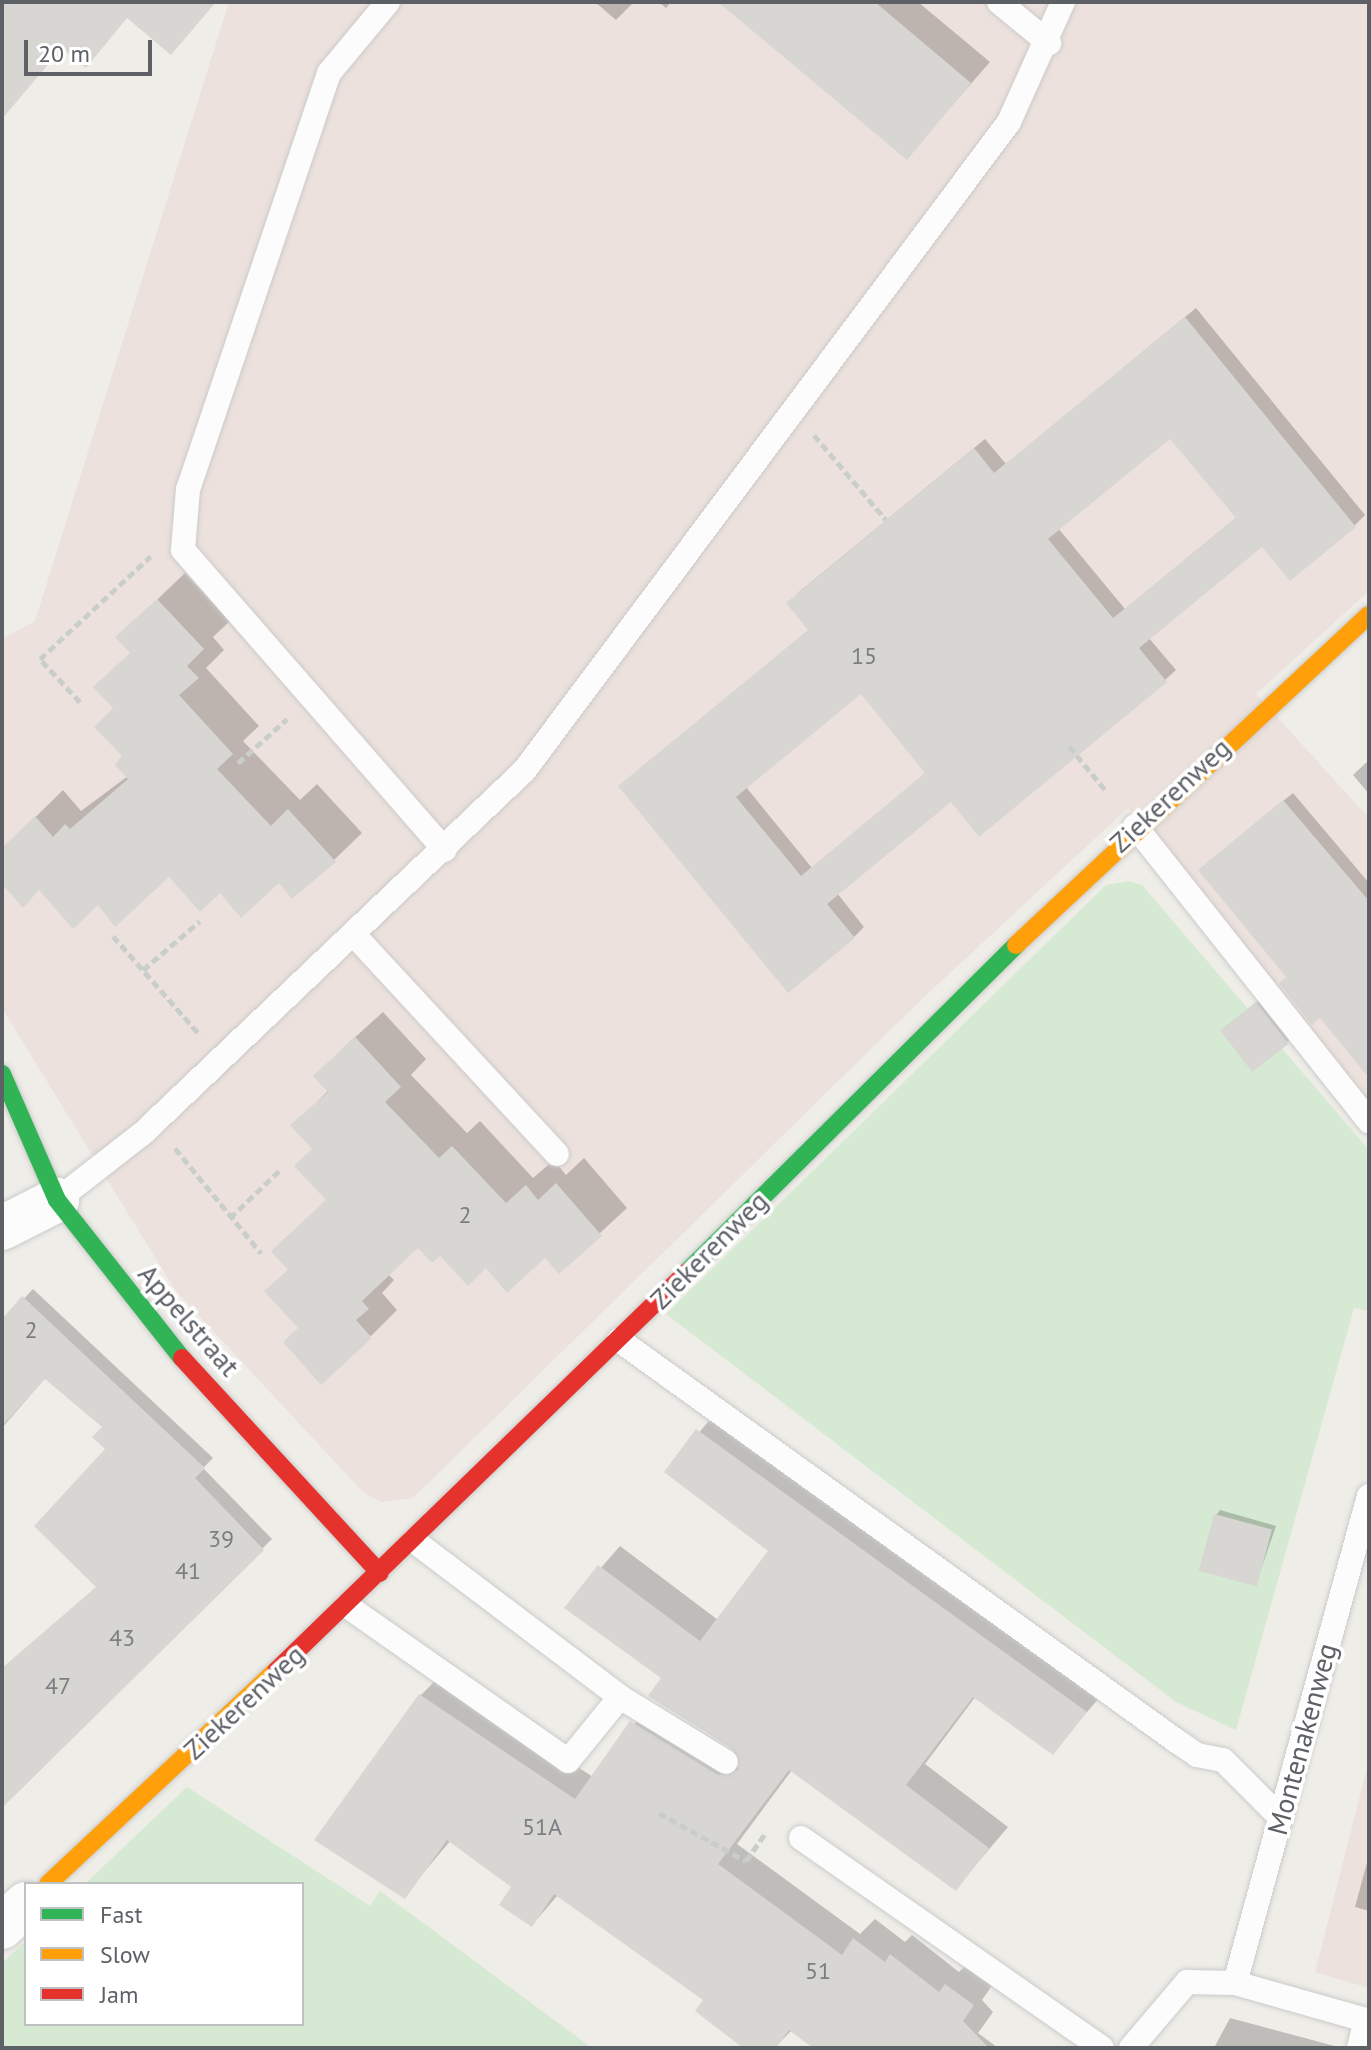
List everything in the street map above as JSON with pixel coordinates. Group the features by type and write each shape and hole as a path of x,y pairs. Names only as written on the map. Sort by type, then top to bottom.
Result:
{"street":[{"name":"Ziekerenweg","path":"50,1882 414,1541 1135,826 1369,615"},
{"name":"Appelstraat","path":"2,1074 57,1200 146,1319 380,1573"},
{"path":"2,1228 57,1200"},
{"path":"2,1927 24,1906"}],"lane":[{"path":"388,2 329,73 188,489 183,550 445,850"},
{"path":"999,2 1049,43"},
{"path":"57,1200 155,1122 355,936 524,771 1009,122 1049,43 1063,2"},
{"path":"1135,826 1369,1121"},
{"path":"355,936 557,1154"},
{"path":"619,1340 1197,1755 1223,1760 1281,1818"},
{"name":"Montenakenweg","path":"1235,1983 1369,1496"},
{"path":"414,1541 620,1697 726,1762"},
{"path":"347,1606 568,1761 620,1697"},
{"path":"801,1838 1102,2048"},
{"path":"1131,2048 1187,1982 1235,1983 1368,2021 1359,2048"}],"path":[{"path":"793,411 886,520"},
{"path":"80,702 40,659 149,557 183,550"},
{"path":"238,763 312,697"},
{"path":"1069,746 1135,826"},
{"path":"143,971 200,921"},
{"path":"113,936 223,1059"},
{"path":"155,1122 261,1253"},
{"path":"230,1218 282,1168"},
{"path":"659,1813 746,1861 775,1820 801,1838"}],"shaded area":[{"path":"229,2 1369,2 1369,591 1256,694 1369,818 1369,1103 1128,808 923,998 413,1498 381,1502 363,1492 175,1290 2,1008 2,639 35,621"},
{"path":"1369,1760 1369,1988 1315,1972"}],"green space":[{"path":"1129,881 1142,885 1369,1150 1369,1311 1354,1308 1236,1730 1176,1702 666,1314 1106,885"},
{"path":"187,1787 370,1906 380,1891 592,2048 2,2048 2,1963 24,1943 24,2026 304,2026 304,1882 87,1882"}],"building":[{"path":"2,2 216,2 171,55 127,18 86,68 62,48 2,119"},
{"path":"718,2 875,2 971,83 907,160"},
{"path":"1185,317 1356,527 1290,581 1262,547 1139,648 1167,682 979,837 951,802 827,904 855,938 788,993 618,786 808,630 786,603 974,448 994,473","holes":["1170,439 1236,518 1113,618 1048,539","861,694 925,773 801,876 736,797"]},
{"path":"157,599 204,649 187,666 199,678 179,695 233,754 217,769 271,826 288,809 336,862 292,899 279,883 241,918 220,893 200,912 169,877 115,927 98,905 73,929 39,890 23,908 2,884 2,848 35,816 53,837 65,824 70,829 128,779 115,765 122,756 94,727 113,708 93,687 130,653 115,637"},
{"path":"1283,800 1369,901 1369,1078 1320,1018 1312,1025 1279,983 1286,977 1198,870"},
{"path":"1256,1002 1289,1044 1252,1072 1220,1030"},
{"path":"355,1037 401,1087 385,1102 439,1158 452,1146 506,1203 526,1185 538,1200 556,1183 602,1236 559,1274 545,1258 507,1293 486,1268 468,1286 440,1256 432,1263 418,1248 362,1301 369,1309 356,1320 372,1338 321,1385 283,1342 298,1328 264,1291 288,1270 271,1251 326,1200 294,1166 312,1149 290,1125 328,1092 313,1076"},
{"path":"22,1296 205,1468 195,1478 264,1550 2,1808 2,1668 96,1587 34,1526 105,1449 92,1437 102,1427 45,1379 2,1426 2,1319"},
{"path":"696,1429 1087,1712 1053,1755 973,1697 906,1785 989,1848 956,1891 789,1770 718,1864 842,1955 853,1938 885,1962 890,1954 939,1992 945,1984 974,2005 963,2021 989,2048 813,2048 789,2030 776,2048 743,2048 695,2011 703,2000 554,1894 532,1927 499,1905 511,1887 447,1840 405,1899 314,1840 419,1694 575,1799 630,1721 718,1775 738,1770 734,1750 648,1696 661,1678 564,1608 598,1565 700,1641 768,1551 664,1472"},
{"path":"1214,1514 1272,1530 1257,1587 1199,1571"}],"traffic: fast":[{"path":"687,1272 1016,945"},
{"path":"2,1074 57,1200 182,1358"}],"traffic: slow":[{"path":"1016,945 1369,615"},
{"path":"50,1882 276,1671"}],"traffic: jam":[{"path":"276,1671 687,1272"},
{"path":"182,1358 380,1573"}]}
